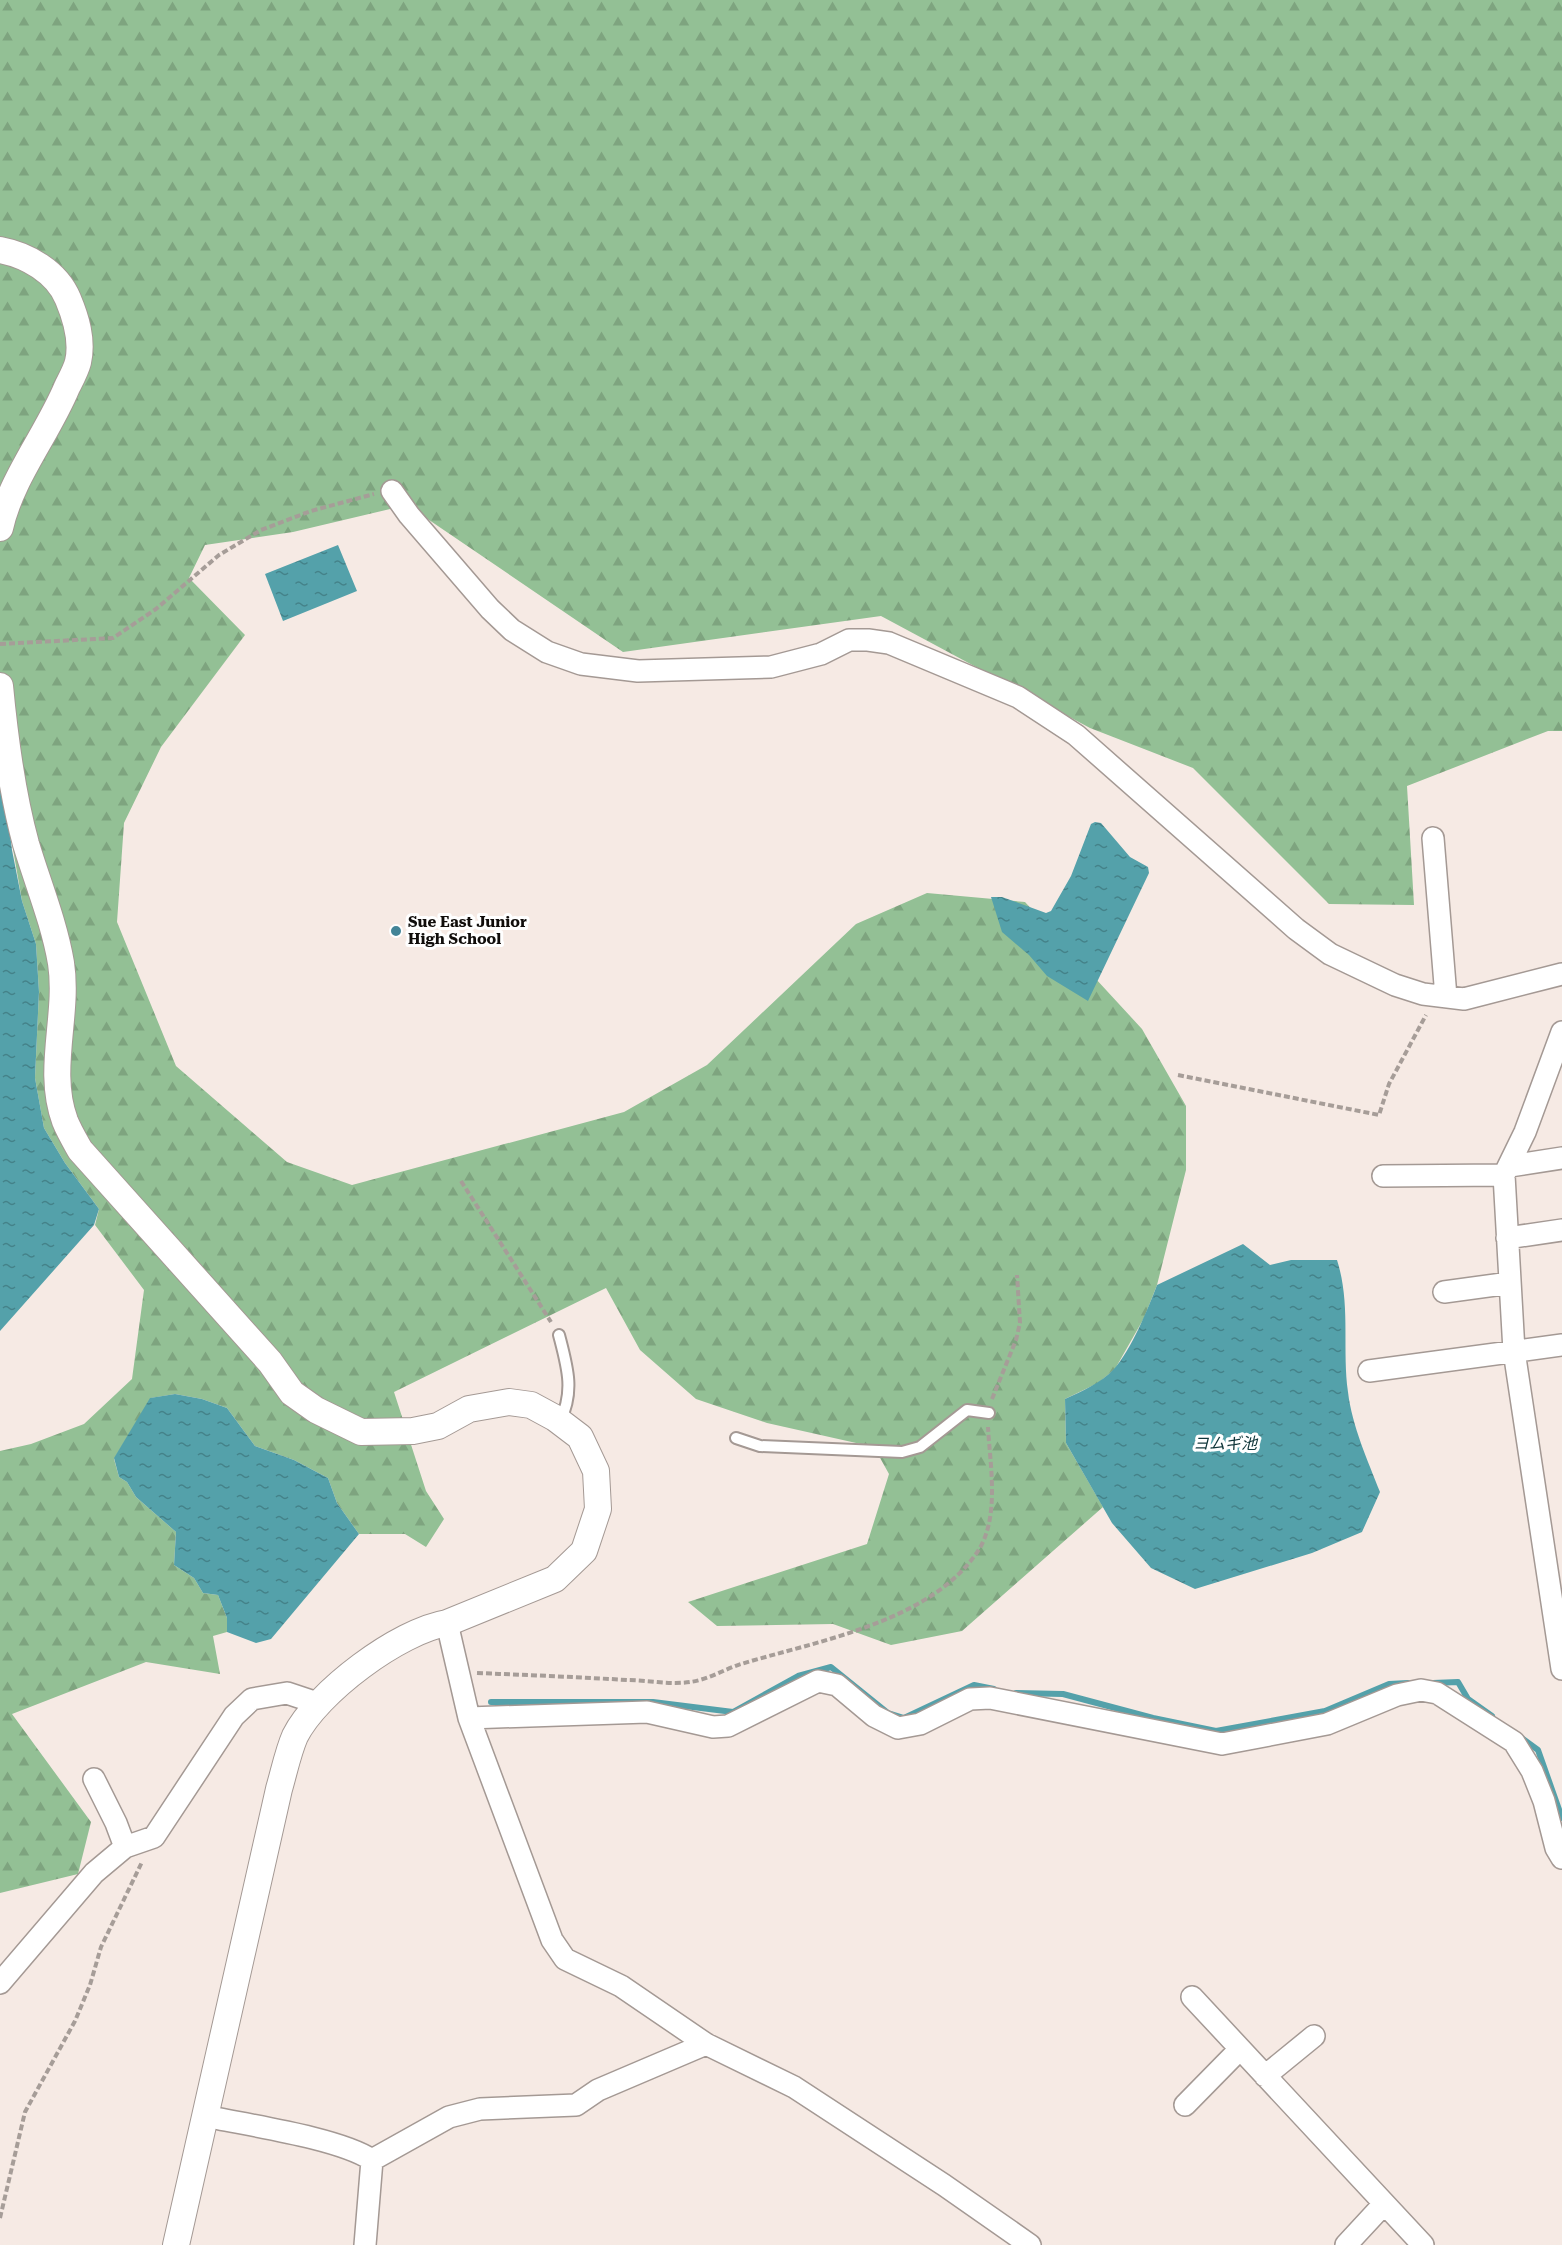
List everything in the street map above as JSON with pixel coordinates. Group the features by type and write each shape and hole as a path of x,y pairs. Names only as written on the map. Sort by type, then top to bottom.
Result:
{"street":[{"path":"0,250 21,254 45,270 64,288 78,322 78,361 62,398 5,506 0,528"},
{"path":"392,491 409,515 490,609 512,630 547,652 581,664 638,671 771,667 820,654 849,640 889,643 1018,697 1076,735 1296,929 1330,954 1395,985 1464,999 1562,974"},
{"path":"0,686 9,766 24,832 61,962 64,995 57,1064 59,1095 65,1121 80,1150 270,1362 292,1393 316,1410 361,1432 413,1431 438,1426 469,1408 500,1403 531,1405 580,1437 596,1471 598,1509 584,1551 555,1579 447,1623 429,1626 388,1648 364,1664 320,1704 296,1736 279,1788 176,2245"},
{"path":"1433,838 1441,996"},
{"path":"1562,1032 1507,1170 1507,1238 1514,1352 1562,1669"},
{"path":"1383,1176 1507,1170 1562,1158"},
{"path":"1507,1238 1562,1230"},
{"path":"1444,1292 1510,1283"},
{"path":"1369,1371 1562,1345"},
{"path":"447,1623 469,1718 552,1940 566,1959 621,1986 706,2044 794,2087 944,2185 1029,2245"},
{"path":"469,1718 616,1711 647,1712 713,1727 728,1726 818,1681 837,1685 874,1716 898,1728 920,1724 970,1699 990,1698 1222,1744 1327,1724 1397,1695 1421,1690 1437,1693 1450,1700 1514,1742 1532,1771 1544,1802 1556,1848 1562,1858"},
{"path":"0,1983 94,1873 125,1847 154,1837 234,1716 252,1700 287,1693 320,1704"},
{"path":"94,1779 117,1823 125,1847"},
{"path":"1192,1997 1383,2205 1423,2245"},
{"path":"1265,2076 1314,2036"},
{"path":"372,2160 449,2117 480,2109 576,2104 598,2090 706,2044"},
{"path":"1185,2105 1240,2049"},
{"path":"205,2116 360,2152 372,2160"},
{"path":"365,2245 372,2160"},
{"path":"1346,2245 1383,2205"}],"lane":[{"path":"559,1335 570,1392 568,1405 560,1422"},
{"path":"736,1438 760,1446 902,1452 920,1447 967,1410 989,1413"}],"path":[{"path":"0,644 112,638 156,609 219,555 261,530 311,511 392,491"},
{"path":"1178,1075 1379,1115 1389,1084 1441,996"},
{"path":"461,1181 559,1335"},
{"path":"459,1672 690,1682 741,1664 837,1638 888,1619 936,1592 979,1550 989,1525 991,1495 989,1413 1020,1323 1017,1275"},
{"path":"0,2218 26,2112 75,2020 90,1985 101,1947 154,1837"}],"green space":[{"path":"0,0 1562,0 1562,731 1548,731 1407,786 1414,905 1329,904 1193,768 1090,728 881,616 623,652 407,505 293,532 205,545 189,578 245,635 161,747 124,823 117,922 176,1066 287,1162 352,1185 624,1112 707,1065 856,924 927,893 1025,902 1142,1029 1186,1106 1186,1170 1157,1285 1144,1318 1115,1369 1098,1383 1065,1399 1066,1443 1103,1507 962,1631 891,1645 833,1624 717,1626 688,1602 867,1544 889,1474 874,1447 767,1423 696,1399 640,1350 606,1288 394,1392 426,1491 444,1519 426,1547 405,1534 359,1534 337,1503 328,1478 294,1460 255,1446 227,1408 202,1399 175,1394 151,1398 114,1459 119,1477 127,1482 136,1497 176,1532 174,1565 194,1578 203,1593 218,1595 227,1618 227,1632 213,1636 220,1674 146,1662 12,1714 91,1822 78,1874 0,1893 0,1451 31,1444 84,1424 132,1379 144,1290 95,1225 99,1209 65,1163 44,1128 35,1078 39,992 36,944 22,901 0,774"}],"water":[{"path":"338,545 357,591 283,621 265,574"},
{"path":"0,774 3,775 12,850 22,901 36,944 39,992 35,1078 44,1128 65,1163 99,1209 94,1225 0,1331"},
{"path":"1101,823 1130,857 1148,867 1149,873 1088,1001 1047,976 1029,955 1002,932 991,897 1002,897 1046,913 1051,911 1071,876 1091,824"},
{"name":"ヨムギ池","path":"1243,1244 1270,1265 1291,1260 1337,1260 1344,1293 1346,1376 1350,1405 1361,1443 1380,1492 1362,1532 1312,1553 1195,1589 1151,1568 1112,1523 1066,1443 1065,1399 1097,1383 1114,1369 1133,1340 1157,1285"},
{"path":"175,1394 202,1399 227,1408 255,1446 294,1460 328,1478 337,1503 359,1534 271,1639 256,1643 227,1632 227,1618 218,1595 203,1593 194,1578 174,1565 176,1532 136,1497 127,1482 119,1477 114,1458 150,1398"}],"waterway":[{"path":"491,1702 653,1702 733,1712 798,1676 831,1667 888,1713 904,1718 974,1685 994,1689"},
{"path":"1433,1683 1458,1682 1468,1699 1492,1716"},
{"path":"1016,1693 1063,1694 1153,1718 1216,1731 1325,1711 1389,1684 1408,1683"},
{"path":"1519,1736 1538,1750 1562,1818"}],"place":[{"name":"Sue East Junior High School","path":"396,931"}]}
